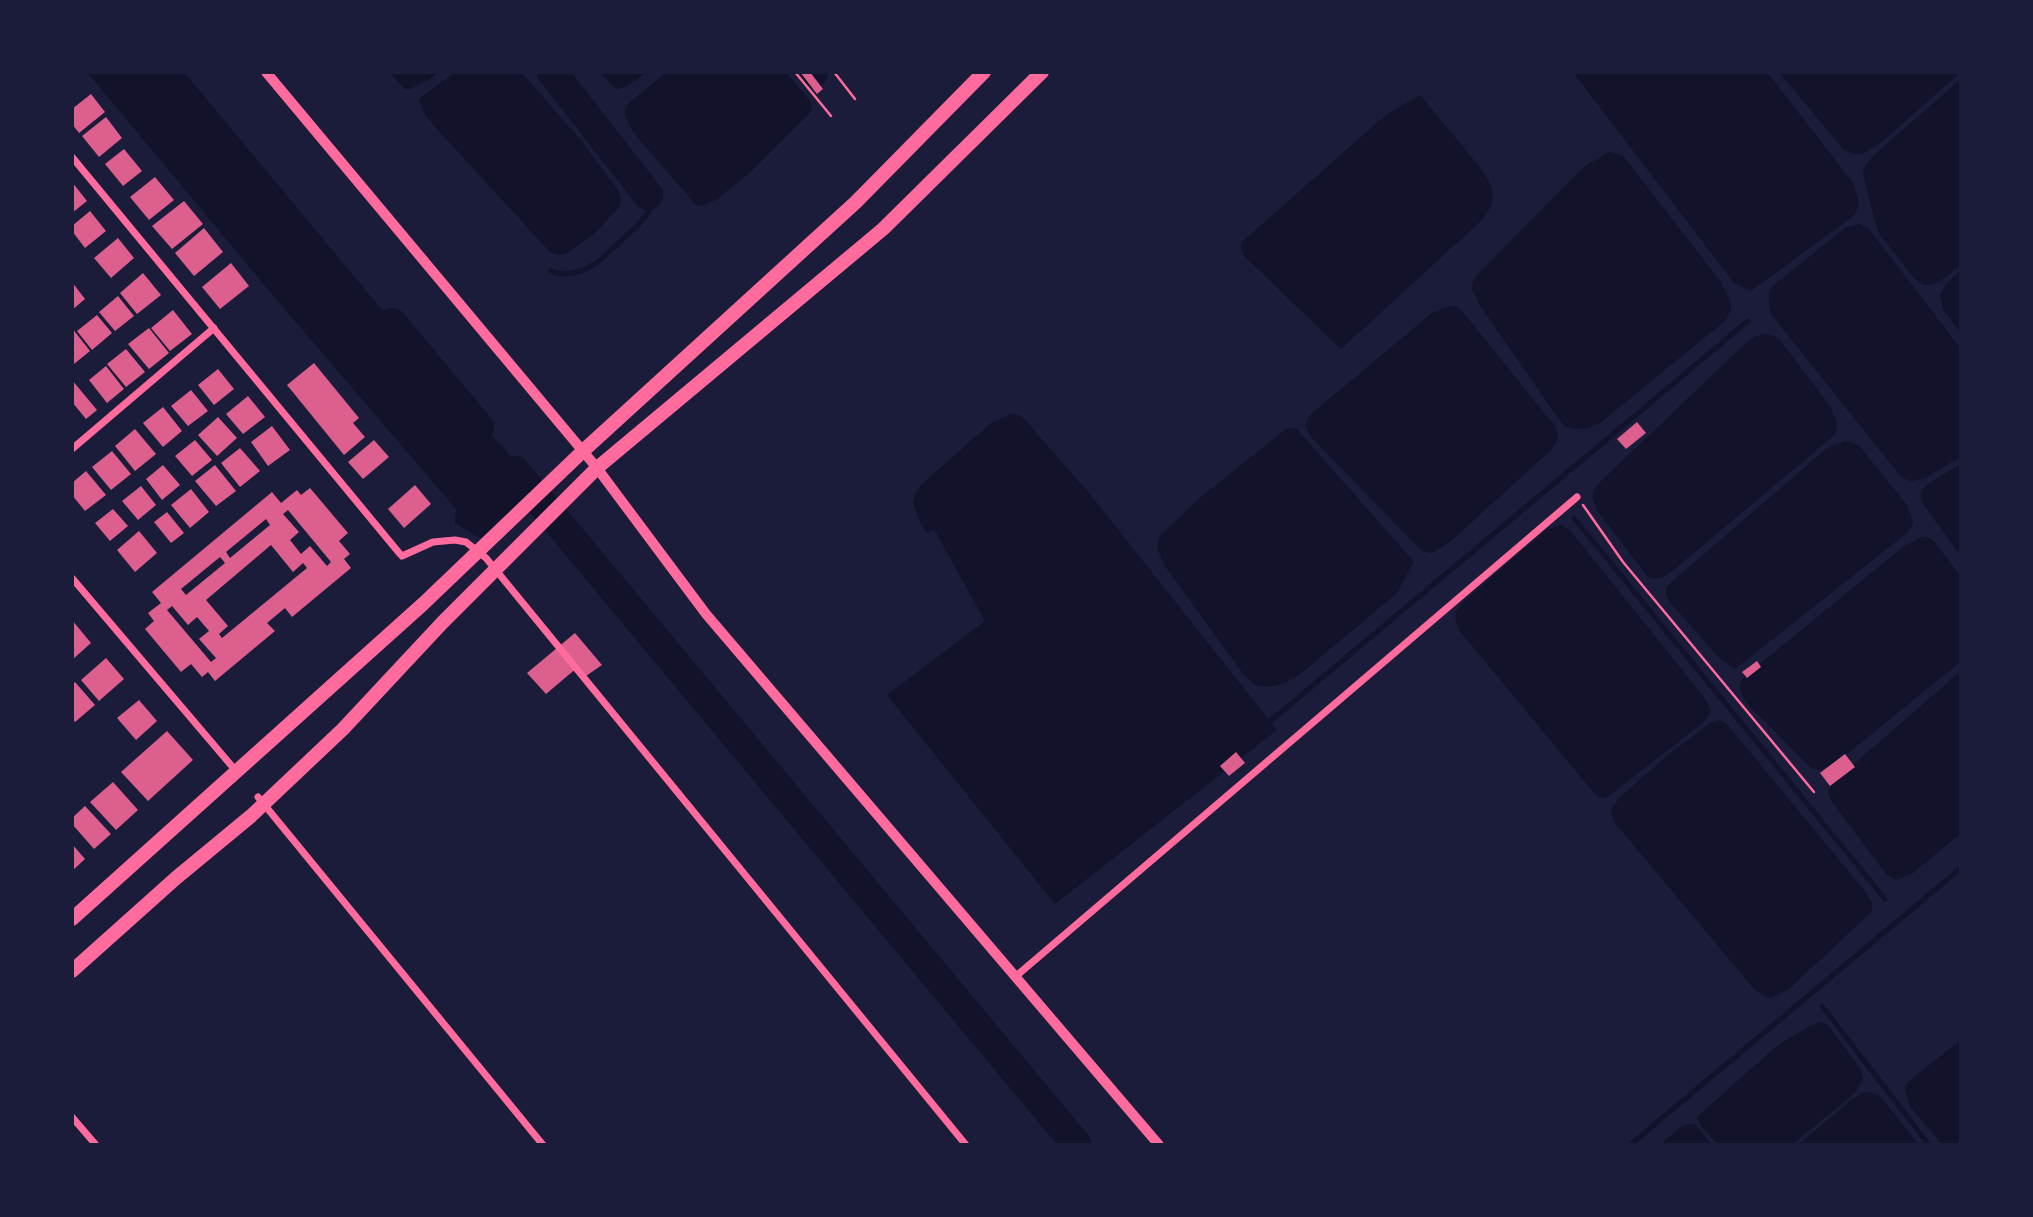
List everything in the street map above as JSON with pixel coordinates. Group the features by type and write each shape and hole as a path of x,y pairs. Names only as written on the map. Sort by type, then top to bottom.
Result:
{"highway":[{"path":"72,919 423,604 583,451 856,202 984,72"},
{"path":"72,971 176,878 251,816 343,729 442,623 597,468 883,229 1041,72"}],"street":[{"path":"266,72 597,468 706,614 1159,1145"},
{"path":"72,157 401,555 433,542 455,540 466,542 486,558 966,1145"},
{"path":"72,449 214,328"},
{"path":"1015,976 1577,497"},
{"path":"72,578 236,771"},
{"path":"258,797 543,1145"},
{"path":"72,1117 96,1145"}],"path":[{"path":"795,72 831,116"},
{"path":"834,72 855,99"},
{"path":"1577,497 1623,562 1814,792"}],"shaded area":[{"path":"87,72 184,72 417,352 420,363 504,448 539,495 490,544 455,523 456,509"},
{"path":"389,72 439,72 429,80 405,89"},
{"path":"456,72 521,72 580,139 618,190 621,199 619,208 593,235 565,254 550,252 427,118 419,101 422,96"},
{"path":"599,72 646,72 637,80 616,89"},
{"path":"667,72 786,72 812,107 810,113 748,174 717,199 702,206 696,205 633,132 625,116 625,109 630,102"},
{"path":"1573,72 1767,72 1853,183 1859,202 1857,210 1852,217 1751,291 1734,283"},
{"path":"1779,72 1961,72 1878,145 1861,154 1853,154 1843,149"},
{"path":"1961,79 1961,265 1940,281 1923,285 1915,279 1879,234 1863,173 1873,156"},
{"path":"1420,95 1489,181 1493,193 1491,206 1482,220 1341,349 1244,256 1241,246 1243,241 1387,114"},
{"path":"1609,152 1624,157 1721,282 1731,303 1731,311 1726,320 1600,423 1585,429 1572,429 1564,425 1556,415 1481,307 1472,289 1473,281 1585,166"},
{"path":"1859,224 1869,229 1961,349 1961,457 1923,479 1911,481 1902,478 1771,314 1769,307 1769,292 1773,286 1845,228"},
{"path":"1961,270 1961,333 1944,311 1940,295 1947,283"},
{"path":"1449,306 1457,307 1463,312 1556,428 1558,435 1552,449 1450,542 1432,553 1419,548 1311,437 1305,425 1310,415 1432,313"},
{"path":"1765,334 1780,340 1830,406 1837,423 1836,432 1672,571 1663,577 1648,577 1598,512 1592,497 1595,489 1747,342"},
{"path":"1011,414 1019,415 1025,420 1089,493 1277,730 1055,904 887,695 985,621 934,529 927,533 913,503 921,485 991,423"},
{"path":"1296,428 1414,562 1396,594 1299,675 1283,684 1268,687 1255,685 1244,675 1165,566 1157,548 1162,534 1201,497 1286,429"},
{"path":"1844,441 1860,447 1907,505 1913,521 1912,526 1907,533 1735,669 1719,658 1669,601 1666,587 1826,449"},
{"path":"1961,464 1961,556 1925,507 1920,495 1928,484"},
{"path":"1561,525 1570,530 1703,696 1711,710 1705,721 1604,798 1594,793 1459,630 1456,622 1455,614 1464,601 1546,530"},
{"path":"1921,537 1933,540 1961,577 1961,661 1841,759 1821,770 1812,769 1746,702 1740,690 1740,683 1903,547"},
{"path":"1961,671 1961,833 1913,873 1897,880 1886,874 1832,802 1829,789 1831,784"},
{"path":"1718,720 1726,723 1872,903 1872,910 1868,915 1789,989 1771,998 1755,990 1615,823 1611,810 1619,798 1668,755"},
{"path":"1821,1022 1828,1025 1861,1070 1863,1079 1855,1093 1791,1145 1719,1145 1701,1126 1697,1118 1699,1115 1778,1045"},
{"path":"1961,1040 1961,1145 1943,1145 1910,1107 1905,1090 1907,1083"},
{"path":"1869,1092 1880,1096 1919,1145 1798,1145 1850,1101"},
{"path":"1696,1125 1712,1145 1660,1145 1681,1127"}],"building":[{"path":"800,72 810,72 823,89 817,94"},
{"path":"91,94 105,112 79,133 72,124 72,109"},
{"path":"106,117 122,138 99,157 82,136"},
{"path":"124,149 142,171 123,186 105,164"},
{"path":"155,177 174,200 149,220 130,197"},
{"path":"72,182 87,201 72,213"},
{"path":"184,201 203,224 172,249 152,226"},
{"path":"90,211 106,231 85,248 72,231 72,226"},
{"path":"204,228 223,252 194,276 175,253"},
{"path":"118,238 134,258 111,278 94,258"},
{"path":"231,263 249,286 220,309 202,287"},
{"path":"143,273 161,295 137,314 120,293"},
{"path":"72,282 85,299 72,310"},
{"path":"118,296 134,316 115,331 99,312"},
{"path":"173,310 192,334 170,351 151,328"},
{"path":"97,315 112,333 92,350 77,331"},
{"path":"72,328 90,351 74,364 72,362"},
{"path":"149,328 169,353 149,369 128,344"},
{"path":"126,349 145,372 126,387 107,364"},
{"path":"314,363 359,418 353,423 365,437 344,455 287,385"},
{"path":"106,366 124,389 107,403 89,380"},
{"path":"218,369 234,389 214,405 198,385"},
{"path":"72,380 97,410 86,419 72,402"},
{"path":"191,390 208,411 188,426 171,406"},
{"path":"248,396 265,417 243,434 226,414"},
{"path":"163,407 182,431 163,447 143,423"},
{"path":"218,417 237,438 217,456 198,435"},
{"path":"1637,422 1646,433 1626,449 1617,439"},
{"path":"272,426 290,450 268,466 251,442"},
{"path":"135,429 156,454 135,471 115,446"},
{"path":"195,440 212,460 192,476 175,456"},
{"path":"374,440 389,457 363,479 348,462"},
{"path":"240,448 260,471 240,487 221,463"},
{"path":"112,451 131,474 111,490 92,467"},
{"path":"163,465 180,485 162,500 146,479"},
{"path":"215,465 236,491 216,506 195,481"},
{"path":"86,471 106,495 85,511 72,495 72,483"},
{"path":"415,485 431,504 404,528 388,509"},
{"path":"141,486 156,505 138,520 122,501"},
{"path":"310,488 348,533 339,541 350,554 344,559 351,568 292,617 285,608 267,623 275,631 215,681 208,672 202,677 191,664 181,672 145,629 154,621 148,613 161,603 152,592 272,492 281,503 297,490 301,495","holes":["288,510 331,562 327,566 310,546 301,554 290,540 299,532 283,514","266,519 270,525 230,558 226,552","271,545 293,572 303,563 307,568 222,638 219,634 228,626 206,600","220,557 225,563 186,595 181,589","172,606 188,625 197,617 209,631 199,639 216,658 211,662 167,610"]},
{"path":"191,489 209,512 190,528 171,505"},
{"path":"113,509 128,526 110,541 95,523"},
{"path":"167,512 184,533 171,543 154,522"},
{"path":"139,531 157,553 135,572 117,550"},
{"path":"72,620 91,643 72,660"},
{"path":"575,633 602,665 586,676 578,667 546,694 527,673"},
{"path":"106,658 124,679 99,701 81,680"},
{"path":"1757,661 1761,667 1747,678 1742,672"},
{"path":"75,682 95,705 75,722 72,718 72,685"},
{"path":"139,700 157,721 136,740 117,718"},
{"path":"167,731 193,760 148,801 121,772"},
{"path":"1236,752 1245,763 1229,776 1220,766"},
{"path":"1845,754 1855,767 1830,786 1820,773"},
{"path":"113,782 138,810 116,830 90,802"},
{"path":"85,806 111,834 94,849 72,824 72,818"},
{"path":"72,844 85,859 72,871"}],"waterway":[{"path":"552,72 648,195"},
{"path":"551,271 573,273 598,262 648,213 648,195"},
{"path":"1268,723 1748,321"},
{"path":"392,323 479,427"},
{"path":"515,471 1077,1145"},
{"path":"1574,518 1885,899"},
{"path":"1630,1145 1961,868"},
{"path":"1822,1006 1929,1145"}]}
